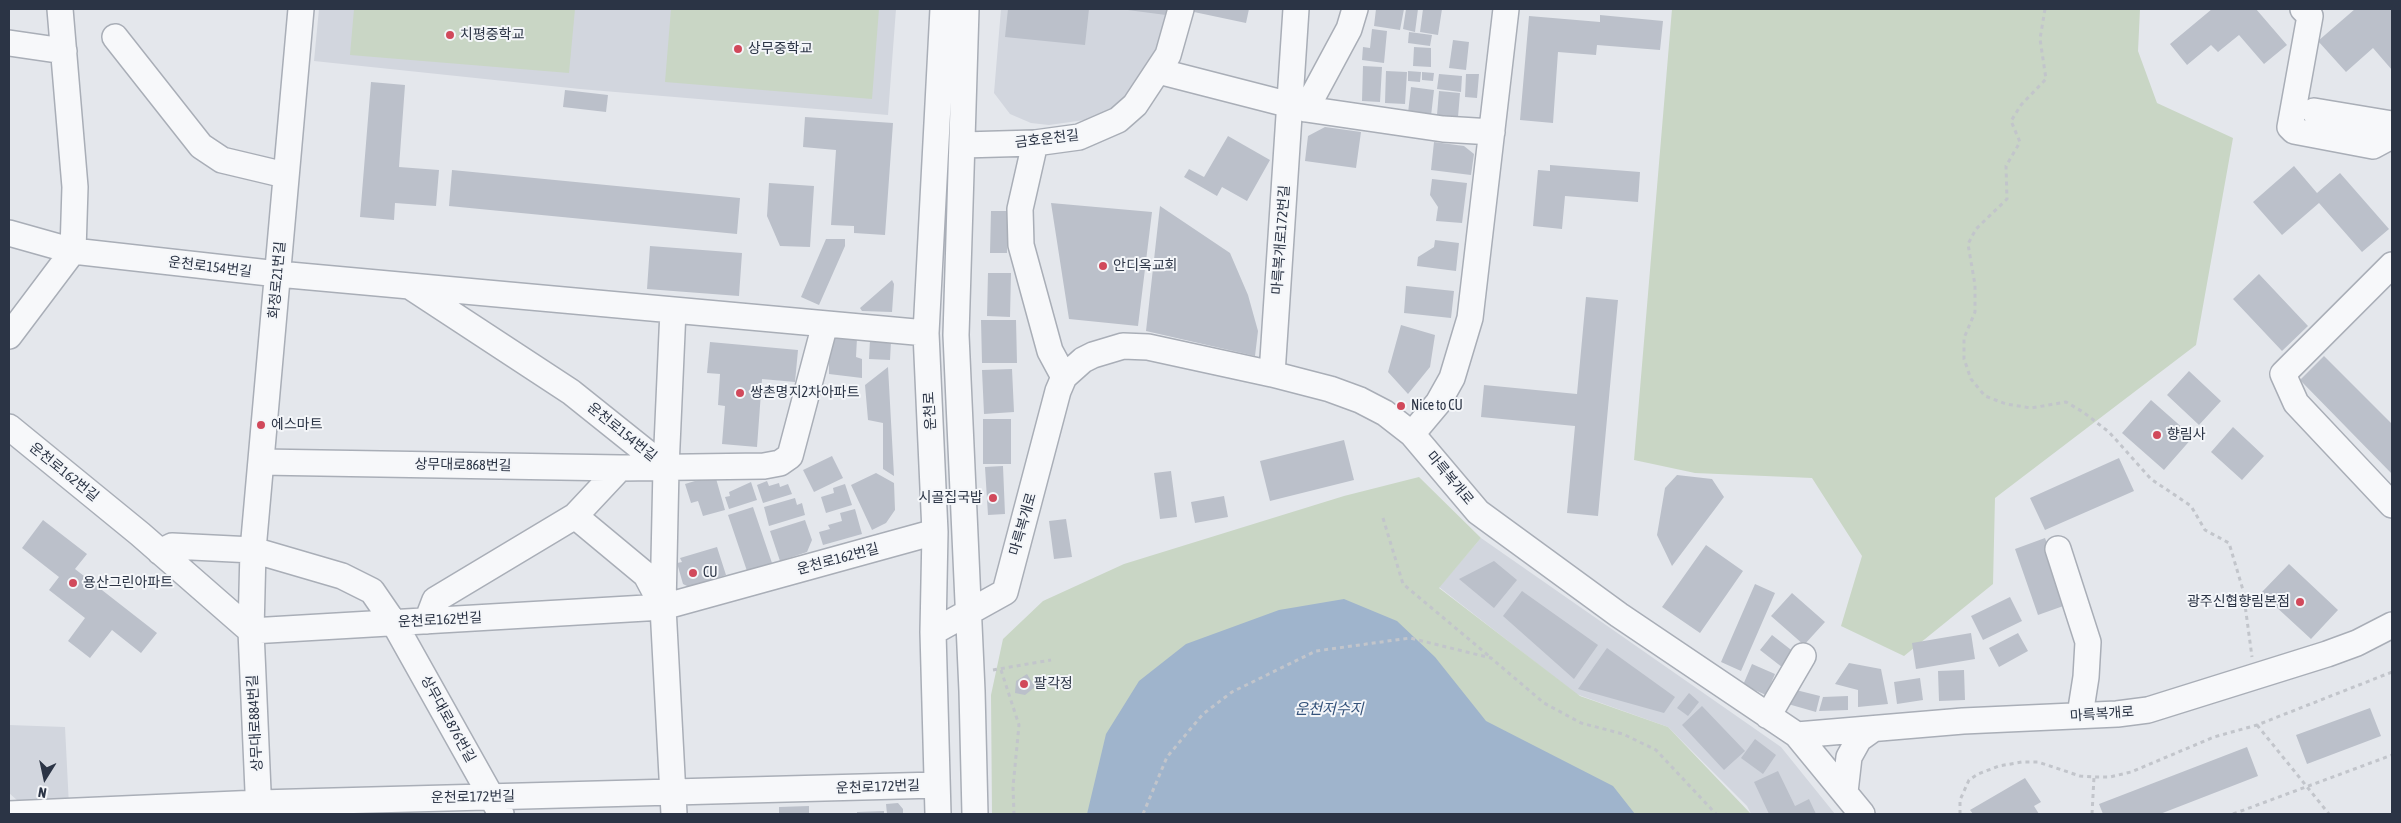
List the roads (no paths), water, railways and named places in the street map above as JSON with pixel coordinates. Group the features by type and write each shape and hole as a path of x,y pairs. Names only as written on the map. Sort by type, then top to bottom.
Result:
{"street":[{"path":"9,336 73,251 75,187 60,9"},
{"name":"화정로21번길","path":"251,631 253,550 301,9"},
{"name":"운천로","path":"938,814 933,632 936,532 926,333 943,9"},
{"name":"운천로","path":"966,9 956,334 972,691 974,814"},
{"name":"금호운천길","path":"963,145 1035,143 1079,137 1118,120 1135,105 1168,54 1181,9"},
{"name":"마륵복개로172번길","path":"1272,374 1298,108 1296,9"},
{"path":"1298,108 1350,29 1355,9"},
{"path":"1412,434 1438,403 1452,378 1470,318 1506,9"},
{"path":"2303,9 2310,16 2290,127 2294,131 2374,146 2386,139 2392,126 2314,111"},
{"path":"115,37 201,146 222,160 285,175"},
{"path":"9,43 64,51"},
{"path":"1158,71 1298,108 1443,129 1492,132"},
{"path":"1035,143 1020,209 1021,245 1050,351 1064,377"},
{"name":"운천로154번길","path":"9,233 73,251 278,274 926,333"},
{"path":"2392,265 2283,374 2296,403 2392,505"},
{"name":"운천로154번길","path":"408,285 571,392 666,468 764,466 780,463 790,456 825,324"},
{"path":"673,310 666,468 663,607 674,804"},
{"name":"마륵복개로","path":"933,632 1005,592 1058,391 1064,377 1083,360 1123,346 1148,346 1272,374 1360,400 1385,413 1412,434 1478,512 1619,615 1797,735 1862,814"},
{"name":"운천로162번길","path":"9,427 160,552 251,631 663,607 936,532"},
{"name":"상무대로868번길","path":"261,462 666,468"},
{"path":"427,621 436,600 575,516 620,468"},
{"path":"575,516 646,575 663,607"},
{"path":"160,552 172,546 253,550 342,576 372,591 394,623"},
{"path":"2058,549 2088,642 2086,677 2080,715"},
{"name":"상무대로876번길","path":"394,623 497,806"},
{"name":"마륵복개로","path":"1797,735 2148,710 2357,644 2392,625"},
{"name":"상무대로884번길","path":"251,631 259,808"},
{"path":"1768,716 1803,656"},
{"path":"1845,792 1849,757 1859,739 1873,729"},
{"name":"운천로172번길","path":"13,810 674,804 937,785"}],"water":[{"name":"운천저수지","path":"1344,599 1397,621 1435,657 1486,721 1613,786 1635,814 1087,814 1106,734 1139,681 1186,644 1279,610"}],"place":[{"name":"치평중학교","path":"450,35"},
{"name":"상무중학교","path":"738,49"},
{"name":"안디옥교회","path":"1103,266"},
{"name":"쌍촌명지2차아파트","path":"740,393"},
{"name":"Nice to CU","path":"1401,406"},
{"name":"에스마트","path":"261,425"},
{"name":"향림사","path":"2157,435"},
{"name":"시골집국밥","path":"993,498"},
{"name":"CU","path":"693,573"},
{"name":"용산그린아파트","path":"73,583"},
{"name":"광주신협향림본점","path":"2300,602"},
{"name":"팔각정","path":"1024,684"}]}
